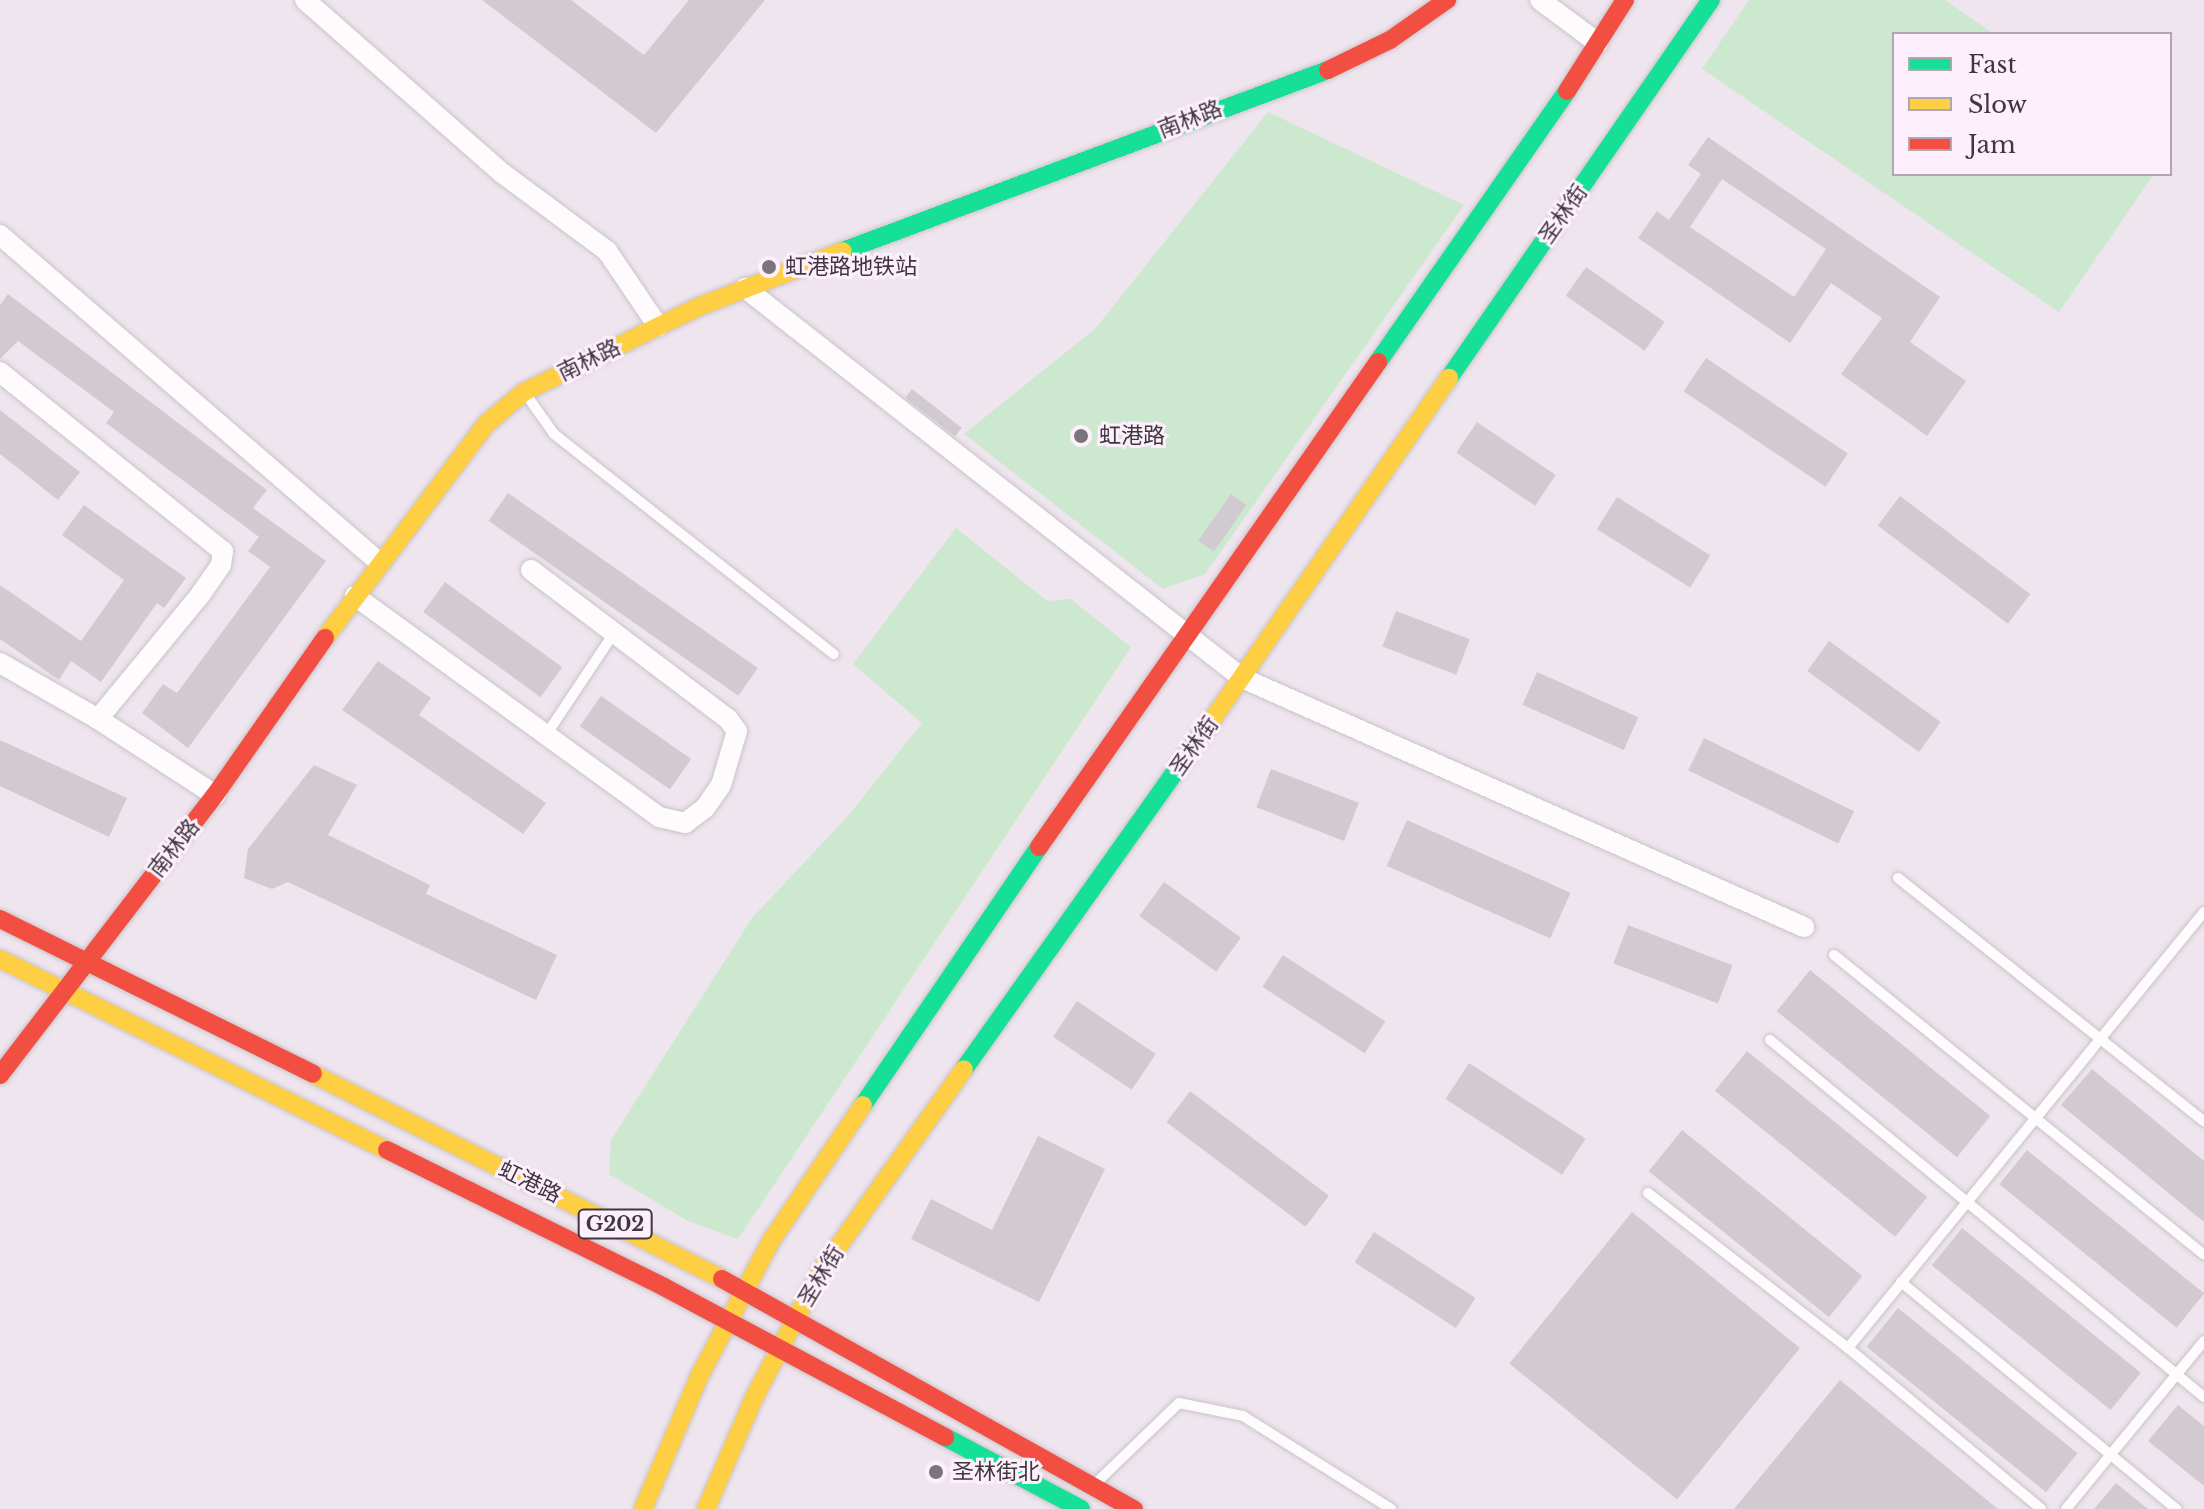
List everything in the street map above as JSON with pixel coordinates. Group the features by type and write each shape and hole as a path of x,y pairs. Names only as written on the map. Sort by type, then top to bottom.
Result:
{"main road":[{"name":"南林路","path":"0,1075 84,961 215,795 355,596 486,424 524,392 658,326 745,288 1314,76 1390,40 1447,0"},
{"path":"643,1509 729,1321 779,1229 1145,691 1186,639 1625,0"},
{"name":"圣林街","path":"706,1509 781,1348 821,1271 1242,678 1711,0"},
{"name":"虹港路","path":"0,919 744,1292 1134,1509"},
{"name":"虹港路","path":"0,959 729,1321 1081,1509"}],"street":[{"path":"305,0 502,173 607,251 658,326"},
{"path":"1540,0 1598,43"},
{"path":"0,235 380,563"},
{"path":"745,288 1186,639 1242,678 1804,927"},
{"path":"0,372 223,551 221,565 201,594 98,719"},
{"path":"355,596 659,817 685,823 705,808 721,785 737,731 728,719 531,570"},
{"path":"0,663 98,719 215,795"}],"lane":[{"path":"524,392 554,434 834,654"},
{"path":"546,735 614,633"},
{"path":"1898,878 2204,1121"},
{"path":"1848,1348 2204,912"},
{"path":"1834,955 2204,1255"},
{"path":"1770,1040 1969,1198 2204,1397"},
{"path":"1648,1193 1848,1348 2041,1509"},
{"path":"1901,1282 2176,1509"},
{"path":"2066,1509 2204,1341"},
{"path":"1094,1486 1179,1403 1243,1416 1391,1509"}],"green space":[{"path":"1749,0 1945,0 1991,32 1892,32 1892,176 2153,176 2059,312 1702,69"},
{"path":"1268,112 1464,205 1205,574 1163,589 964,434 1095,329"},
{"path":"956,528 1047,601 1071,599 1131,647 738,1239 688,1221 609,1174 611,1140 752,918 848,816 922,723 853,664"}],"building":[{"path":"482,0 571,0 644,55 689,0 765,0 656,133"},
{"path":"1708,137 1940,297 1910,342 1966,381 1927,436 1841,374 1882,318 1831,283 1790,343 1638,238 1657,211 1669,220 1701,174 1688,165","holes":["1722,179 1826,249 1794,297 1690,227"]},
{"path":"1586,267 1665,322 1645,351 1566,296"},
{"path":"8,294 267,490 253,508 326,561 188,748 142,713 163,684 177,693 270,567 248,551 259,537 106,423 114,412 18,341 0,359 0,305"},
{"path":"1706,358 1848,454 1825,487 1684,391"},
{"path":"912,389 962,428 955,436 905,398"},
{"path":"0,410 80,472 58,500 0,454"},
{"path":"1477,422 1556,475 1535,506 1456,453"},
{"path":"508,493 758,668 738,696 488,521"},
{"path":"1231,494 1247,505 1214,552 1198,541"},
{"path":"1900,496 2030,594 2008,624 1878,526"},
{"path":"1617,497 1710,555 1690,588 1597,529"},
{"path":"84,505 186,578 164,608 157,603 101,682 71,661 59,680 0,639 0,585 81,641 124,580 62,535"},
{"path":"445,582 562,667 541,697 423,612"},
{"path":"1396,611 1470,639 1456,675 1382,646"},
{"path":"1829,641 1941,722 1919,752 1807,671"},
{"path":"378,661 431,698 419,715 546,803 523,834 342,710"},
{"path":"1537,672 1638,717 1624,750 1522,705"},
{"path":"601,696 691,759 670,789 580,726"},
{"path":"1704,738 1854,811 1838,844 1688,770"},
{"path":"0,740 127,798 109,837 0,786"},
{"path":"314,765 357,785 328,835 430,885 426,894 557,955 536,1000 288,882 272,889 244,878 248,849"},
{"path":"1271,769 1359,803 1344,841 1256,807"},
{"path":"1407,820 1571,893 1550,938 1387,866"},
{"path":"1164,882 1241,938 1216,972 1139,916"},
{"path":"1628,925 1733,965 1718,1003 1613,963"},
{"path":"1283,955 1385,1021 1365,1053 1262,987"},
{"path":"1810,970 1990,1116 1957,1157 1777,1011"},
{"path":"1077,1001 1156,1054 1132,1090 1053,1037"},
{"path":"1747,1051 1927,1197 1895,1237 1715,1091"},
{"path":"1469,1063 1586,1139 1562,1175 1446,1099"},
{"path":"2092,1069 2204,1161 2204,1222 2061,1105"},
{"path":"1190,1091 1329,1196 1305,1227 1167,1122"},
{"path":"1682,1130 1862,1276 1829,1317 1649,1171"},
{"path":"1038,1136 1105,1169 1039,1302 911,1239 931,1199 992,1230"},
{"path":"2027,1150 2204,1293 2176,1328 1999,1184"},
{"path":"1632,1212 1800,1348 1677,1499 1509,1364"},
{"path":"1962,1228 2141,1373 2111,1410 1932,1265"},
{"path":"1374,1232 1475,1298 1456,1328 1354,1262"},
{"path":"1898,1308 2078,1453 2046,1492 1867,1347"},
{"path":"1840,1380 1998,1509 1734,1509"},
{"path":"2178,1405 2204,1426 2204,1486 2148,1441"},
{"path":"2116,1483 2148,1509 2094,1509"}],"traffic: fast":[{"path":"1449,378 1711,0"},
{"path":"843,251 1328,70"},
{"path":"1378,362 1567,91"},
{"path":"964,1069 1210,723"},
{"path":"863,1105 1039,847"},
{"path":"945,1437 1081,1509"}],"traffic: slow":[{"path":"325,638 486,424 524,392 698,307 843,251"},
{"path":"1210,723 1449,378"},
{"path":"0,959 387,1150"},
{"path":"706,1509 754,1398 821,1271 964,1069"},
{"path":"313,1074 722,1279"},
{"path":"643,1509 700,1375 771,1241 863,1105"}],"traffic: jam":[{"path":"1328,70 1390,40 1447,0"},
{"path":"1567,91 1625,0"},
{"path":"1039,847 1378,362"},
{"path":"0,1075 215,795 325,638"},
{"path":"0,919 313,1074"},
{"path":"387,1150 664,1287 945,1437"},
{"path":"722,1279 1134,1509"}],"place":[{"name":"虹港路地铁站","path":"769,267"},
{"name":"虹港路","path":"1081,436"},
{"name":"圣林街北","path":"936,1472"}]}
